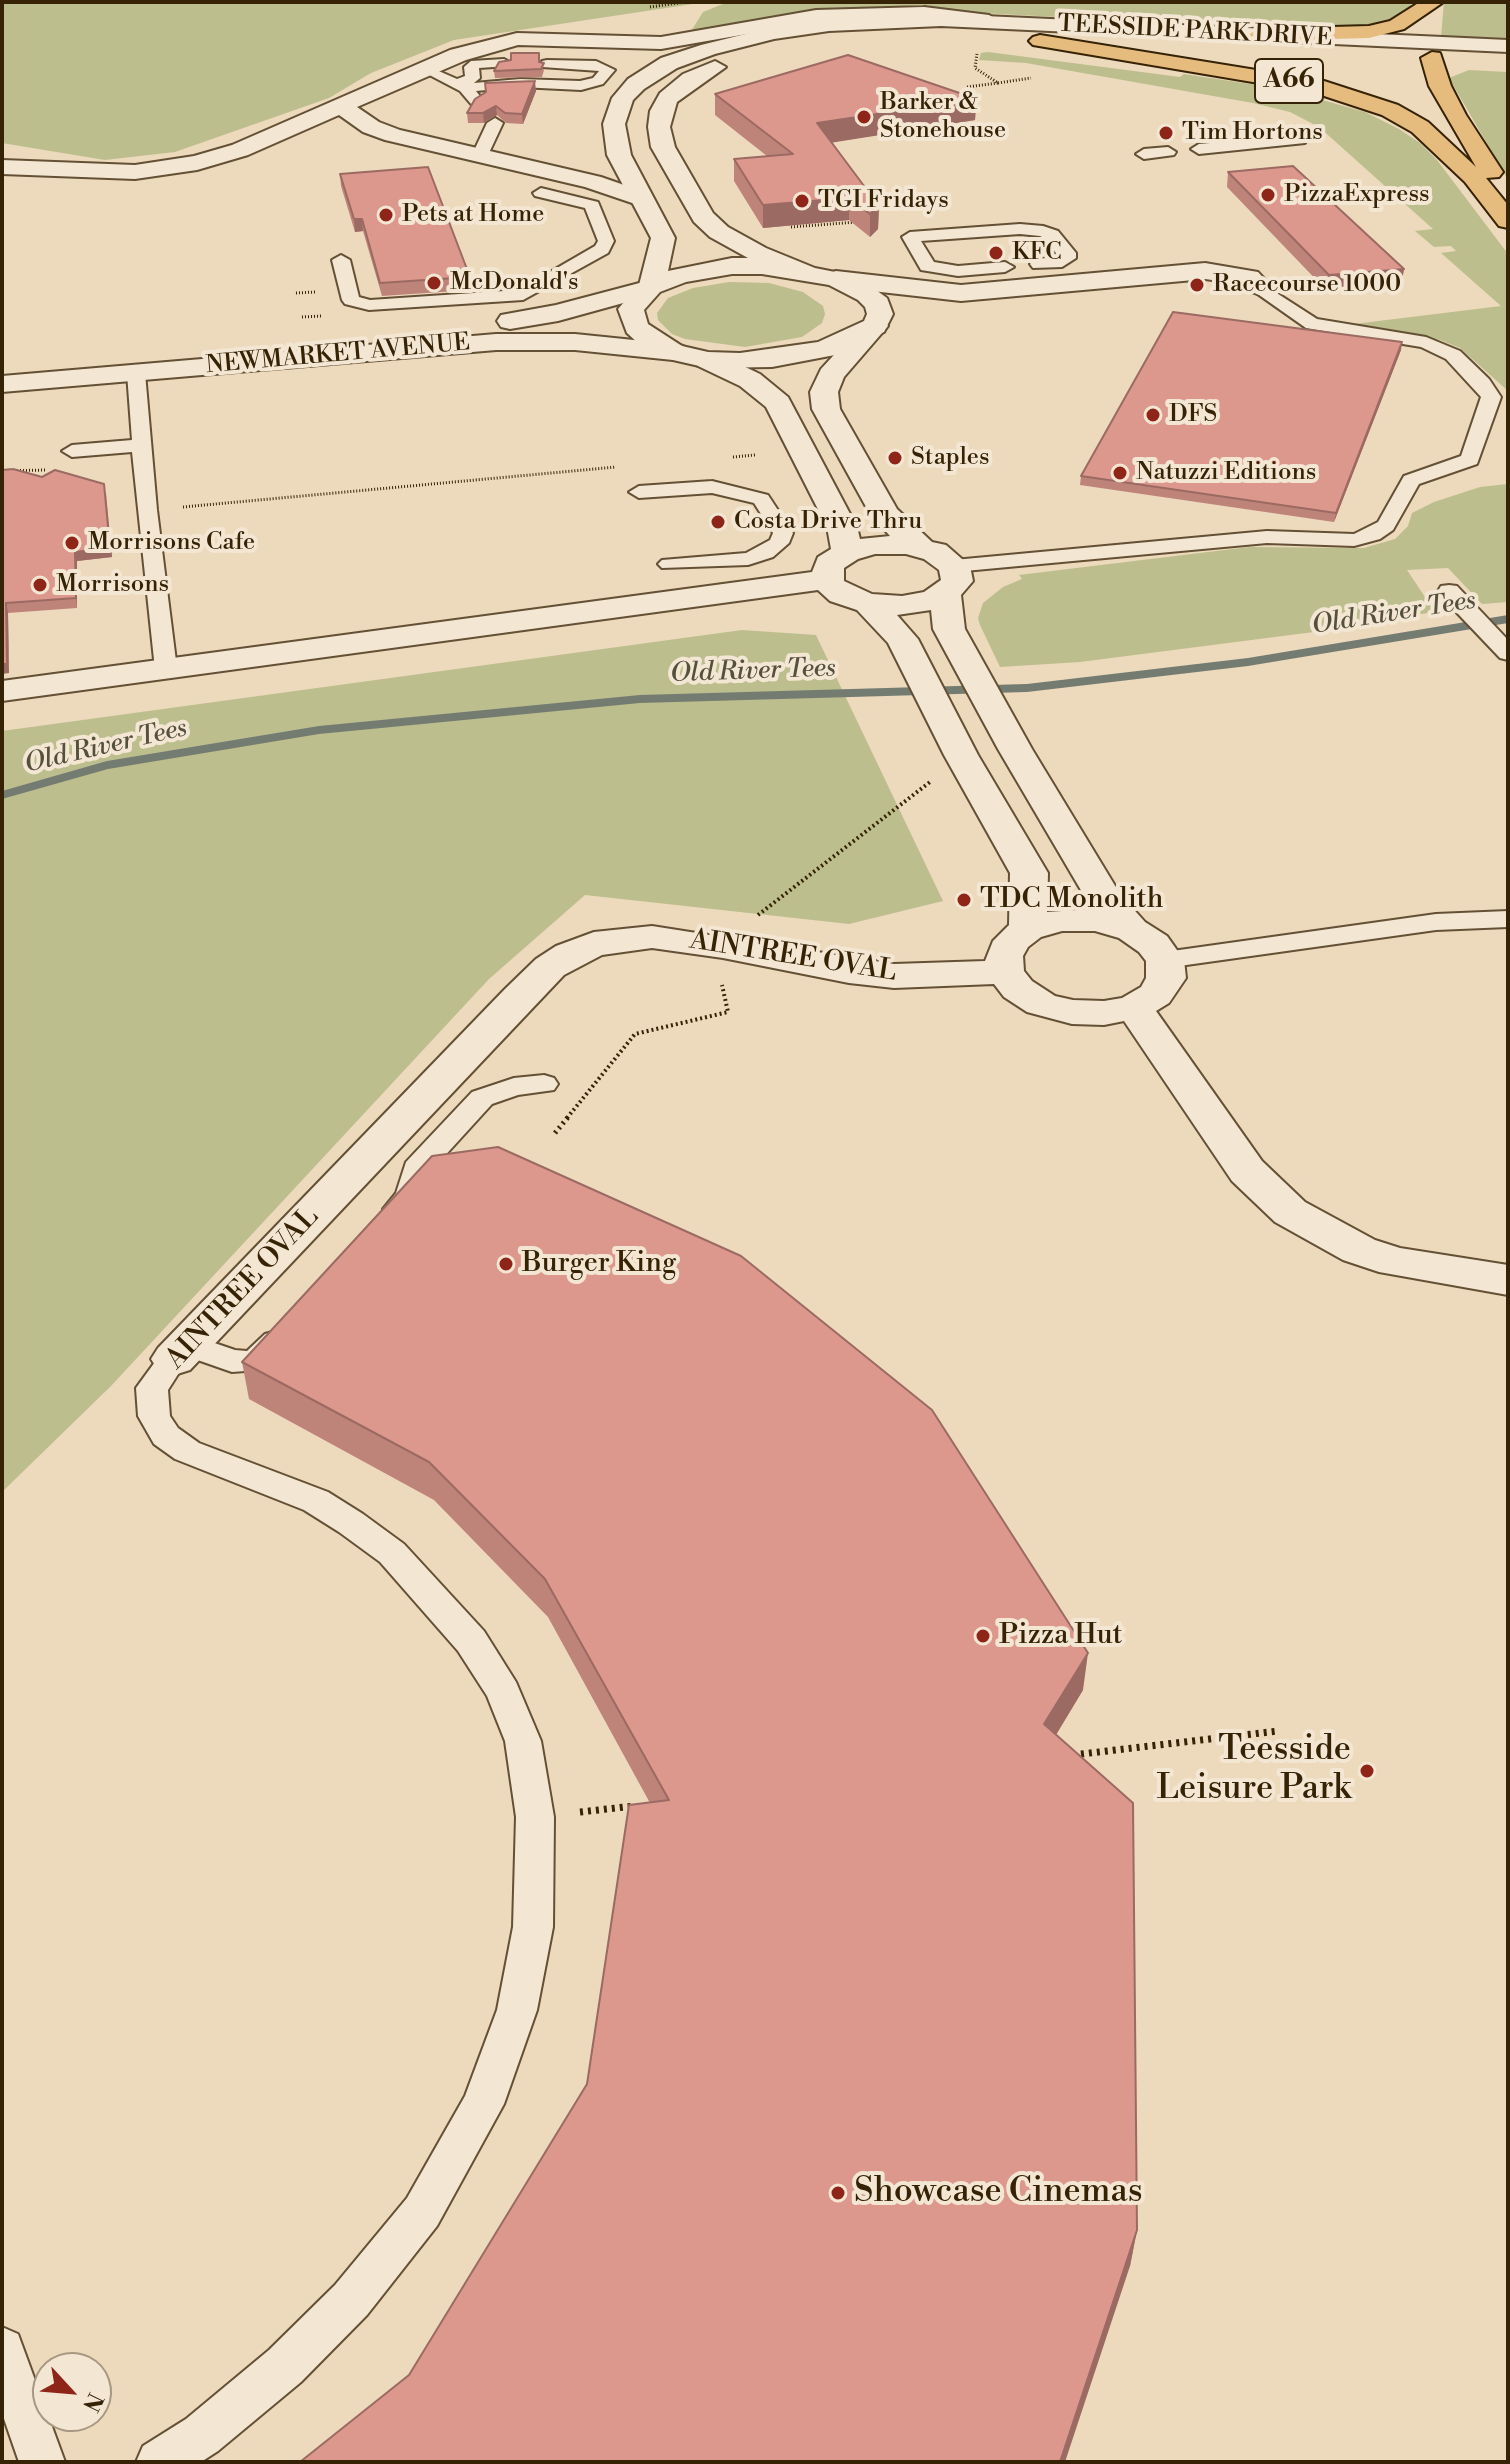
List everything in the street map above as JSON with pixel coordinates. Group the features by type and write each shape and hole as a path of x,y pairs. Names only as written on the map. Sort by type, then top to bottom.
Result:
{"highway":[{"name":"A66","path":"1258,35 1369,32 1397,25 1432,2 1435,16 1431,51 1440,86 1499,184 1508,214"},
{"name":"A66","path":"1040,41 1316,86 1390,110 1420,127 1442,147 1473,177 1508,221"}],"street":[{"path":"498,54 538,38 661,43 816,16 924,13 989,21"},
{"name":"TEESSIDE PARK DRIVE","path":"673,352 648,338 632,319 631,309 649,288 663,238 619,155 614,124 623,98 636,84 669,63 708,49 774,33 853,23 989,21 1258,35 1508,61"},
{"name":"TEESSIDE PARK DRIVE","path":"805,272 731,239 703,217 663,147 659,127 661,111 676,90 708,70 734,59 820,42 893,38 1431,51 1455,45 1508,46"},
{"path":"2,167 94,172 167,169 240,150 458,55 498,54 533,43 642,53 708,49"},
{"path":"1455,45 1508,52"},
{"path":"341,106 371,127 393,135 593,182 641,199"},
{"name":"NEWMARKET AVENUE","path":"2,367 508,322 558,313 649,288 680,275 732,266 805,272"},
{"path":"805,272 836,279 961,293 1205,271 1249,277 1258,286"},
{"path":"836,279 878,304 878,320 831,375 824,392 826,409 885,514 921,548 946,559 949,629 1015,749 1105,900 1132,930 1153,944 1165,960 1166,978 1155,995 1134,1007 1104,1013 1072,1012 1051,1006 1018,989 1005,972 1004,956 1012,941 1028,929 1060,920 1097,920 1132,930"},
{"path":"708,360 772,359 814,351 878,320 961,293"},
{"name":"NEWMARKET AVENUE","path":"2,384 540,340 673,352"},
{"path":"673,352 708,360 770,393 842,527 847,552"},
{"path":"827,579 829,564 847,552 874,545 921,548"},
{"path":"827,579 841,594 868,603 902,606 933,600 949,580"},
{"path":"2,691 827,579"},
{"path":"868,603 902,639 964,759 1029,873 1028,929"},
{"name":"AINTREE OVAL","path":"181,1352 550,967 594,944 620,938 652,937 723,946 879,974 1005,972"},
{"path":"1134,1007 1247,1171 1290,1212 1359,1250 1395,1262 1508,1280"}],"lane":[{"path":"463,84 473,78 471,67 498,54"},
{"path":"425,69 463,84 564,86 590,85 608,70 596,65 547,64"},
{"path":"463,84 480,105"},
{"path":"480,155 495,123"},
{"path":"1199,149 1299,140"},
{"path":"1144,154 1168,152"},
{"path":"341,260 351,300 369,305 523,295 541,291 594,262 606,241 605,231 592,205 541,193"},
{"path":"1005,267 958,271 927,266 910,237 1020,229 1043,231 1052,235 1067,253 1067,258 1062,262 1039,264"},
{"path":"949,580 1267,537 1354,540 1373,535 1386,526 1396,513 1411,480 1470,460 1491,397 1482,383 1443,348 1414,339 1312,324 1258,286"},
{"path":"136,373 147,510 166,669"},
{"path":"72,451 142,445"},
{"path":"639,492 712,487 761,499 783,533 779,543 766,553 748,559 669,564"},
{"path":"1449,591 1508,653"},
{"path":"1165,960 1436,922 1508,919"},
{"path":"379,1229 410,1195 416,1169 482,1098 514,1087 544,1084"},
{"path":"181,1352 248,1362 263,1357 295,1322"},
{"name":"AINTREE OVAL","path":"159,2462 202,2435 285,2366 351,2300 422,2212 483,2104 517,2010 533,1927 535,1817 523,1741 503,1692 471,1641 392,1553 316,1501 187,1451 166,1436 154,1416 152,1388 181,1352"},
{"path":"2,2349 42,2462"}],"path":[{"path":"978,49 975,68 998,83"},
{"path":"967,87 1031,78"},
{"path":"779,228 867,221"},
{"path":"730,457 755,455"},
{"path":"147,510 628,466"},
{"path":"37,479 25,475 38,468"},
{"path":"555,1133 635,1034 728,1012 718,963 723,946 746,924 933,779 964,759"},
{"path":"1057,1757 1278,1731"},
{"path":"535,1817 646,1804"}],"green space":[{"path":"2,2 706,2 454,40 371,73 329,98 175,152 105,160 2,143"},
{"path":"728,2 1412,2 1406,15 1359,29 1303,30 943,11 851,10 798,13 688,36 703,12"},
{"path":"1444,2 1508,2 1508,41 1441,37"},
{"path":"981,53 1180,77 1184,74 1283,89 1365,112 1399,129 1420,143 1437,160 1508,254 1508,391 1460,348 1440,340 1354,324 1501,306 1441,253 1456,251 1451,246 1434,247 1415,231 1433,229 1319,127 1290,112 1253,103 1026,63 979,60"},
{"path":"1469,70 1508,72 1508,180 1449,78"},
{"path":"729,282 769,283 803,292 823,306 825,314 822,323 802,337 745,347 685,339 672,334 658,320 657,313 668,298 693,288"},
{"path":"1508,484 1508,602 1482,604 1448,568 1407,570 1435,612 1358,623 1345,628 1080,662 1000,667 978,618 983,603 1003,587 1022,579 1019,575 1249,547 1364,548 1395,539 1408,526 1412,513 1434,502 1480,487"},
{"path":"742,630 816,635 943,901 849,924 585,895 489,979 111,1386 2,1492 2,731"}],"building":[{"path":"511,53 539,53 539,62 544,63 541,69 494,71 499,62 511,60"},
{"path":"848,55 977,99 817,123 879,206 870,214 849,198 763,205 734,159 793,154 715,94"},
{"path":"535,81 522,114 505,113 496,106 483,113 467,113 475,99 486,92 485,83"},
{"path":"1293,166 1404,269 1329,275 1228,172"},
{"path":"428,167 470,277 380,283 362,219 354,219 340,174"},
{"path":"1173,312 1402,342 1336,513 1081,476"},
{"name":"Morrisons","path":"13,469 42,477 55,470 104,484 110,548 75,552 76,598 6,603 7,664 2,664 2,470"},
{"path":"498,1147 741,1256 932,1410 1088,1653 1044,1724 1133,1803 1137,2230 1060,2462 300,2462 409,2375 587,2084 629,1805 669,1800 545,1579 429,1462 242,1362 432,1156"}],"waterway":[{"name":"Old River Tees","path":"2,795 107,765 319,730 640,699 1027,688 1248,662 1508,619"}],"place":[{"name":"Barker & Stonehouse","path":"864,117"},
{"name":"Tim Hortons","path":"1166,133"},
{"name":"PizzaExpress","path":"1268,195"},
{"name":"TGI Fridays","path":"802,201"},
{"name":"Pets at Home","path":"386,215"},
{"name":"KFC","path":"996,253"},
{"name":"McDonald's","path":"434,283"},
{"name":"Racecourse 1000","path":"1197,285"},
{"name":"DFS","path":"1153,415"},
{"name":"Staples","path":"895,458"},
{"name":"Natuzzi Editions","path":"1120,473"},
{"name":"Costa Drive Thru","path":"718,522"},
{"name":"Morrisons Cafe","path":"72,543"},
{"name":"Morrisons","path":"40,585"},
{"name":"TDC Monolith","path":"964,900"},
{"name":"Burger King","path":"506,1264"},
{"name":"Pizza Hut","path":"983,1636"},
{"name":"Teesside Leisure Park","path":"1367,1771"},
{"name":"Showcase Cinemas","path":"838,2193"}]}
